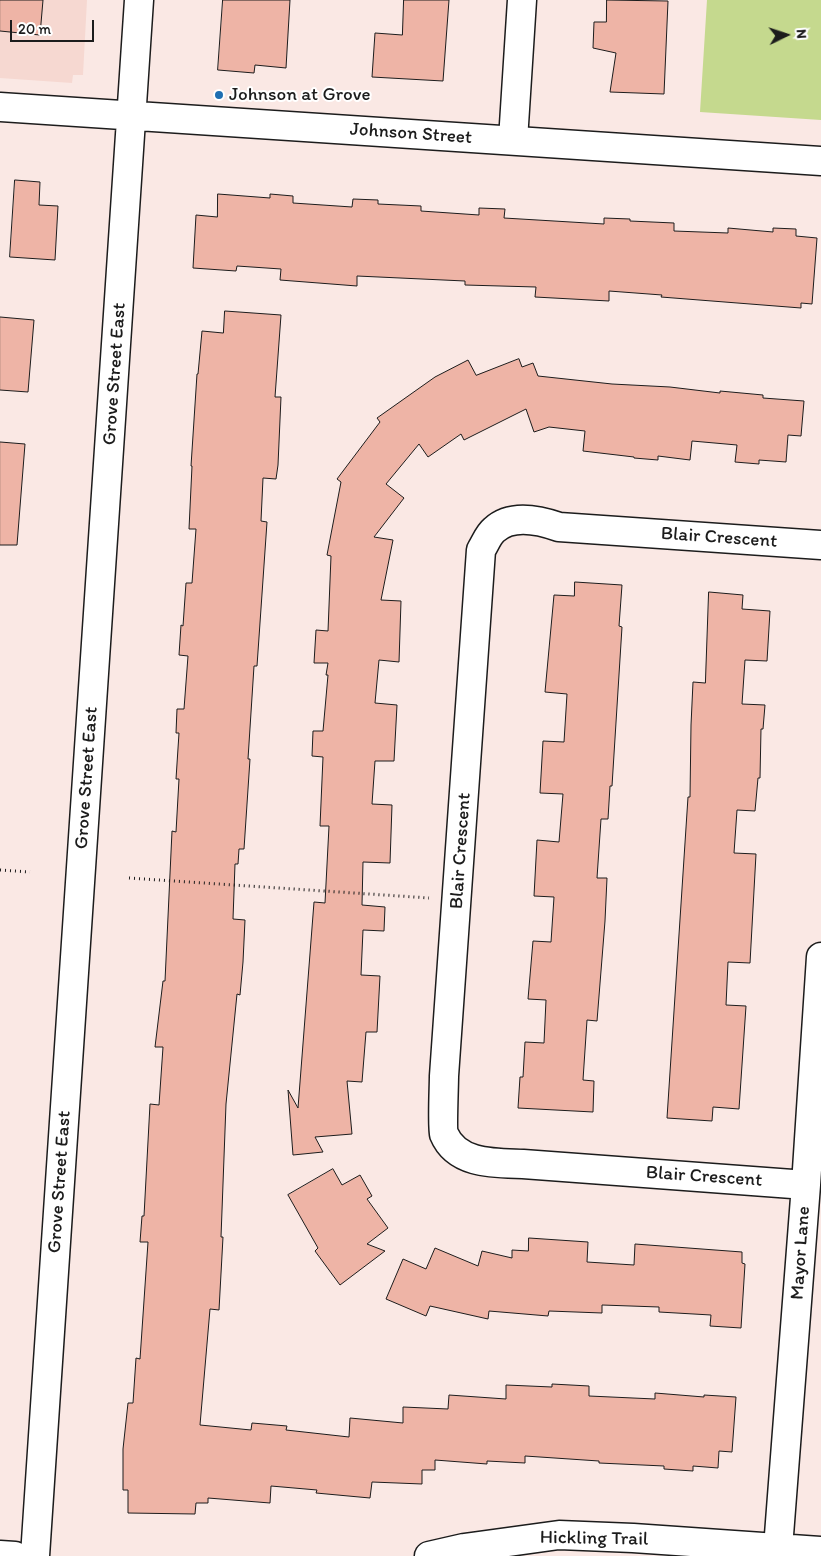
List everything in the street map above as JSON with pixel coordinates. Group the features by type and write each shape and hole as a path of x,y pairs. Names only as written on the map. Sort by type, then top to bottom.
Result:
{"street":[{"name":"Grove Street East","path":"35,1556 139,0"},
{"path":"513,140 522,0"},
{"name":"Johnson Street","path":"0,108 821,161"},
{"name":"Blair Crescent","path":"806,1184 482,1163 457,1152 444,1134 444,1076 481,550 494,530 512,521 537,520 559,526 821,545"},
{"name":"Mayor Lane","path":"778,1548 806,1184 821,957"},
{"name":"Hickling Trail","path":"429,1556 464,1548 507,1549 559,1535 633,1538 821,1551"},
{"path":"0,1555 15,1556"}],"path":[{"path":"0,870 30,872"},
{"path":"129,878 435,898"}],"shaded area":[{"path":"0,0 87,0 83,75 73,75 72,83 0,78"}],"green space":[{"path":"707,0 821,0 821,120 700,112"}],"building":[{"path":"0,0 43,0 40,35 0,31"},
{"path":"223,0 290,0 286,68 255,65 254,73 218,70"},
{"path":"404,0 449,0 443,81 372,77 375,33 402,35"},
{"path":"607,0 668,1 664,94 610,92 616,53 593,48 594,22 606,22"},
{"path":"15,180 40,182 39,205 58,206 55,260 10,257"},
{"path":"218,194 270,198 270,194 293,196 293,203 352,207 353,199 378,200 378,204 421,206 421,211 479,215 479,208 505,209 504,218 604,224 604,218 630,219 630,221 674,223 674,231 728,233 728,228 773,232 773,228 796,229 796,236 817,238 812,304 801,303 801,308 609,291 609,301 535,297 536,287 465,285 465,281 357,276 357,286 280,280 281,269 237,266 236,271 193,268 196,215 217,217"},
{"path":"225,311 281,315 275,397 281,397 276,479 263,478 261,521 267,522 257,666 254,666 244,849 239,849 238,864 235,864 233,919 245,920 243,962 240,995 237,994 226,1104 221,1237 223,1237 219,1310 210,1309 200,1425 251,1430 252,1423 287,1426 286,1430 349,1437 350,1418 403,1423 403,1407 448,1409 449,1395 506,1399 506,1385 552,1387 552,1384 589,1386 589,1396 655,1399 655,1393 704,1397 704,1395 736,1397 732,1452 719,1451 718,1468 693,1466 693,1471 664,1469 664,1466 599,1463 599,1461 525,1456 525,1463 487,1461 487,1464 435,1460 435,1470 422,1470 422,1484 372,1482 370,1498 316,1493 317,1490 271,1486 270,1503 208,1498 208,1503 196,1503 195,1514 128,1513 128,1490 123,1490 123,1449 128,1403 133,1403 136,1358 140,1359 148,1242 140,1242 142,1216 144,1216 150,1104 159,1105 163,1047 155,1047 163,981 165,981 172,831 176,832 179,779 176,779 179,733 176,733 177,709 184,709 188,656 179,655 181,625 183,626 186,583 192,583 196,529 189,529 197,374 202,331 223,333"},
{"path":"0,317 34,320 28,392 0,390"},
{"path":"519,359 522,367 533,363 538,376 612,384 763,395 763,398 804,401 801,436 788,435 786,462 759,460 759,464 735,462 737,445 692,441 690,460 658,456 658,460 634,458 583,451 585,431 549,427 534,432 526,409 464,440 461,434 428,457 419,444 386,484 404,498 374,537 393,540 381,600 401,601 399,662 379,660 375,703 397,705 394,761 375,761 372,804 392,805 390,863 363,862 362,905 385,907 384,931 363,930 361,975 380,976 377,1032 366,1032 362,1082 347,1081 352,1134 315,1137 323,1152 293,1155 288,1090 298,1108 314,902 325,903 329,826 320,826 323,757 312,756 313,731 323,731 328,663 314,663 316,630 328,631 331,556 327,555 341,482 337,479 380,422 377,418 435,377 468,360 476,375"},
{"path":"0,442 25,444 17,545 0,545"},
{"path":"575,582 622,585 619,626 622,627 612,786 610,786 608,819 601,819 597,878 607,878 605,921 597,1021 587,1020 583,1080 594,1081 593,1112 518,1108 520,1077 523,1077 525,1042 544,1043 546,1000 528,999 533,941 551,942 554,897 534,896 537,840 559,842 563,794 540,793 543,741 564,742 567,694 545,692 554,595 574,596"},
{"path":"709,592 743,595 742,609 770,611 767,661 745,660 742,704 765,705 763,729 761,729 760,778 758,778 755,811 737,810 734,853 756,854 750,963 728,962 726,1005 746,1006 739,1109 713,1107 712,1121 667,1118 688,797 690,797 693,682 705,683"},
{"path":"333,1169 342,1185 360,1175 372,1196 367,1199 388,1228 367,1244 385,1251 340,1285 315,1251 318,1248 288,1195"},
{"path":"529,1238 588,1242 587,1262 634,1265 635,1244 742,1252 742,1263 745,1264 741,1328 710,1326 711,1315 659,1312 659,1307 602,1305 602,1313 549,1311 548,1316 489,1311 488,1319 430,1306 426,1316 386,1299 403,1259 426,1269 435,1248 478,1266 482,1251 512,1258 512,1250 528,1251"}],"place":[{"name":"Johnson at Grove","path":"219,95"}]}
